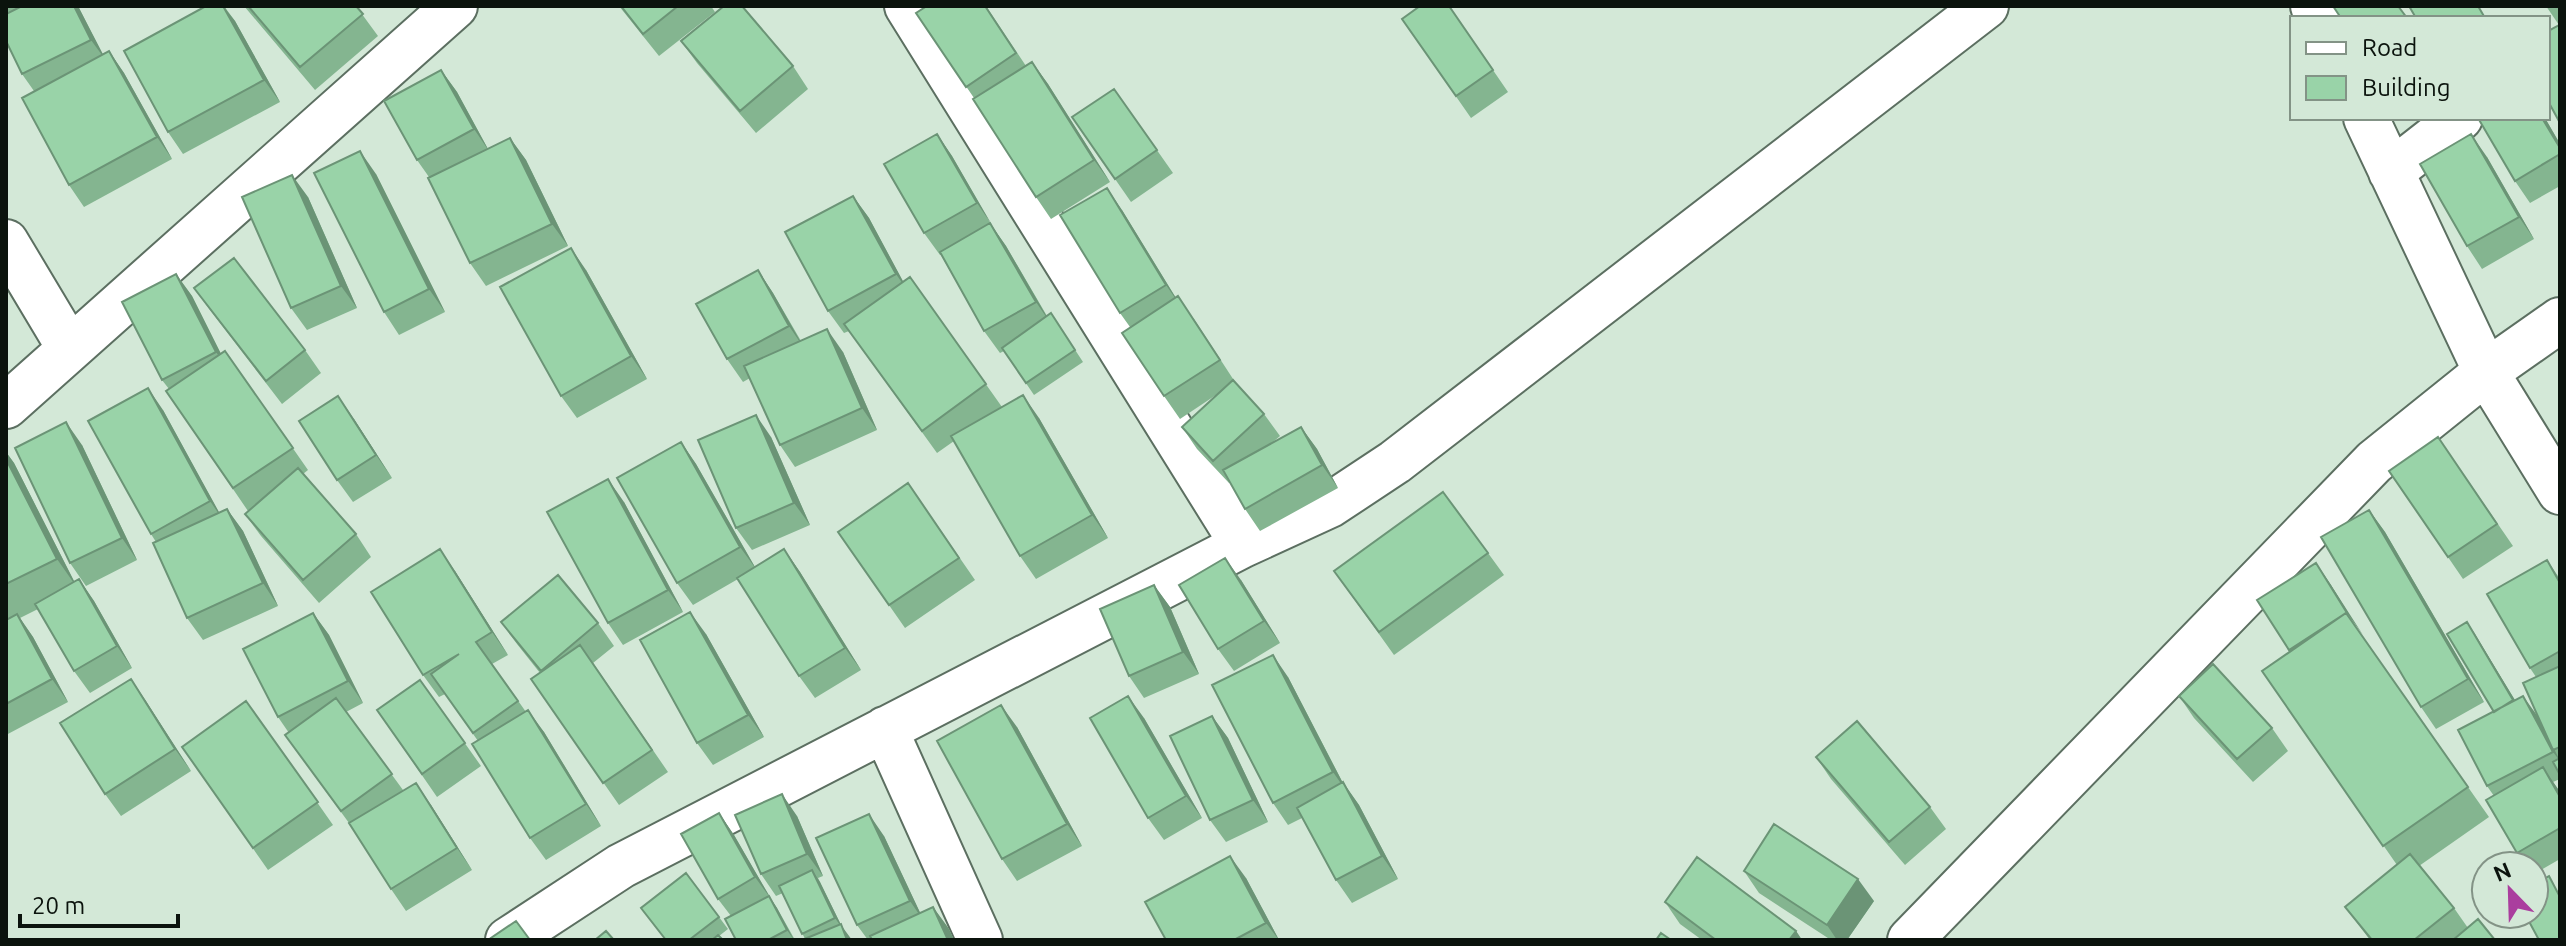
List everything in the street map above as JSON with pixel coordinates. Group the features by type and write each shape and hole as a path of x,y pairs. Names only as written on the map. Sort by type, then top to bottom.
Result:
{"street":[{"path":"6,406 455,6"},
{"path":"907,6 1243,545"},
{"path":"508,940 621,866 1243,545 1330,505 1395,462 1986,6"},
{"path":"2367,120 2486,372 2560,492"},
{"path":"2391,172 2457,120"},
{"path":"6,242 70,349"},
{"path":"1910,940 2374,462 2486,372 2560,320"},
{"path":"885,729 980,940"}],"building":[{"path":"22,6 74,6 91,40 22,74 6,41 6,14"},
{"path":"206,6 223,6 264,80 168,132 124,51"},
{"path":"248,6 356,6 363,14 300,67"},
{"path":"621,6 678,6 643,34"},
{"path":"724,6 742,6 793,66 740,111 681,41"},
{"path":"927,6 985,6 1016,53 966,87 916,13"},
{"path":"1420,6 1449,6 1493,70 1456,96 1402,19"},
{"path":"2333,6 2398,6 2406,16 2340,16"},
{"path":"2409,6 2478,6 2484,16 2415,16"},
{"path":"2560,27 2560,123 2550,105 2550,30"},
{"path":"109,51 157,137 69,185 22,98"},
{"path":"1032,62 1094,160 1036,197 973,99"},
{"path":"441,70 474,129 417,160 384,101"},
{"path":"1114,89 1157,150 1115,179 1072,117"},
{"path":"2479,120 2543,120 2560,148 2560,154 2515,181"},
{"path":"937,134 977,203 924,233 884,164"},
{"path":"2471,134 2519,217 2467,246 2420,164"},
{"path":"510,138 552,224 470,263 428,178"},
{"path":"360,151 429,289 384,312 314,173"},
{"path":"292,175 341,286 291,308 242,197"},
{"path":"1107,188 1166,285 1120,313 1060,215"},
{"path":"853,196 896,274 828,311 785,232"},
{"path":"990,223 1036,302 984,331 940,252"},
{"path":"571,248 631,356 561,396 500,287"},
{"path":"234,258 305,350 266,381 194,288"},
{"path":"758,270 789,326 727,359 696,304"},
{"path":"176,274 216,352 162,380 122,302"},
{"path":"910,277 986,384 922,431 844,324"},
{"path":"1178,296 1220,360 1164,396 1122,333"},
{"path":"1051,313 1075,350 1026,383 1002,348"},
{"path":"827,329 862,408 780,445 744,366"},
{"path":"225,351 293,448 233,488 166,391"},
{"path":"1233,380 1264,414 1213,461 1182,427"},
{"path":"148,388 210,501 151,534 88,421"},
{"path":"1023,395 1092,515 1020,556 951,436"},
{"path":"338,396 376,455 337,480 299,421"},
{"path":"756,415 794,503 736,528 698,440"},
{"path":"66,422 122,538 70,563 15,448"},
{"path":"1301,427 1322,465 1245,509 1223,470"},
{"path":"2438,437 2497,524 2448,557 2389,471"},
{"path":"681,442 740,547 677,583 617,478"},
{"path":"6,459 57,559 6,584"},
{"path":"298,468 356,534 303,580 245,514"},
{"path":"608,479 668,590 608,623 547,512"},
{"path":"908,483 959,558 889,605 838,532"},
{"path":"1443,492 1488,553 1379,632 1334,571"},
{"path":"227,509 263,583 187,618 153,543"},
{"path":"2369,510 2468,679 2421,707 2321,537"},
{"path":"440,549 492,632 476,642 518,701 473,733 431,674 459,654 423,675 371,592"},
{"path":"784,549 845,648 799,676 737,578"},
{"path":"1225,558 1264,621 1218,649 1179,585"},
{"path":"2547,560 2560,583 2560,651 2530,668 2487,594"},
{"path":"2316,563 2347,613 2289,650 2257,600"},
{"path":"558,575 598,623 541,671 501,622"},
{"path":"79,579 117,646 74,671 35,604"},
{"path":"1154,585 1183,652 1129,676 1100,609"},
{"path":"690,612 748,715 697,743 640,640"},
{"path":"313,613 348,681 278,717 243,649"},
{"path":"2346,613 2468,787 2383,846 2262,671"},
{"path":"17,614 52,679 6,704 6,620"},
{"path":"2467,622 2513,700 2494,712 2447,634"},
{"path":"580,645 652,750 603,783 531,679"},
{"path":"1273,655 1333,772 1273,803 1212,685"},
{"path":"2213,664 2272,728 2237,759 2179,696"},
{"path":"2560,666 2560,747 2553,750 2523,683"},
{"path":"131,679 175,749 105,794 60,723"},
{"path":"420,680 465,743 422,774 377,710"},
{"path":"1128,696 1186,796 1148,818 1090,718"},
{"path":"2523,696 2553,752 2487,786 2458,730"},
{"path":"336,698 392,774 341,811 285,735"},
{"path":"246,701 318,802 253,848 182,747"},
{"path":"1001,705 1067,824 1002,859 937,741"},
{"path":"528,710 586,804 530,838 472,744"},
{"path":"1212,716 1253,800 1210,820 1170,736"},
{"path":"1857,721 1930,807 1889,842 1816,757"},
{"path":"2560,758 2560,775 2553,762"},
{"path":"2543,767 2560,797 2560,828 2522,850 2515,850 2486,800"},
{"path":"1343,782 1382,856 1336,880 1297,808"},
{"path":"416,783 457,848 391,889 349,823"},
{"path":"782,794 807,854 761,874 735,815"},
{"path":"719,813 755,877 718,899 681,834"},
{"path":"869,814 910,901 857,925 816,838"},
{"path":"1774,824 1858,879 1827,925 1744,871"},
{"path":"2410,854 2454,908 2414,940 2372,940 2345,907"},
{"path":"1230,856 1266,923 1234,940 1166,940 1145,902"},
{"path":"1697,857 1796,931 1789,940 1716,940 1665,902"},
{"path":"812,870 835,918 802,934 779,886"},
{"path":"686,873 719,917 689,940 666,940 641,908"},
{"path":"2550,878 2560,897 2560,940 2539,940 2534,930 2550,930"},
{"path":"769,896 787,930 768,940 736,940 725,919"},
{"path":"933,907 948,940 872,940 870,936"},
{"path":"516,921 530,940 488,940"},
{"path":"841,924 847,940 802,940"},
{"path":"2470,926 2470,930 2487,930 2495,940 2453,940"},
{"path":"606,931 614,940 595,940"},
{"path":"1661,933 1671,940 1656,940"}]}
